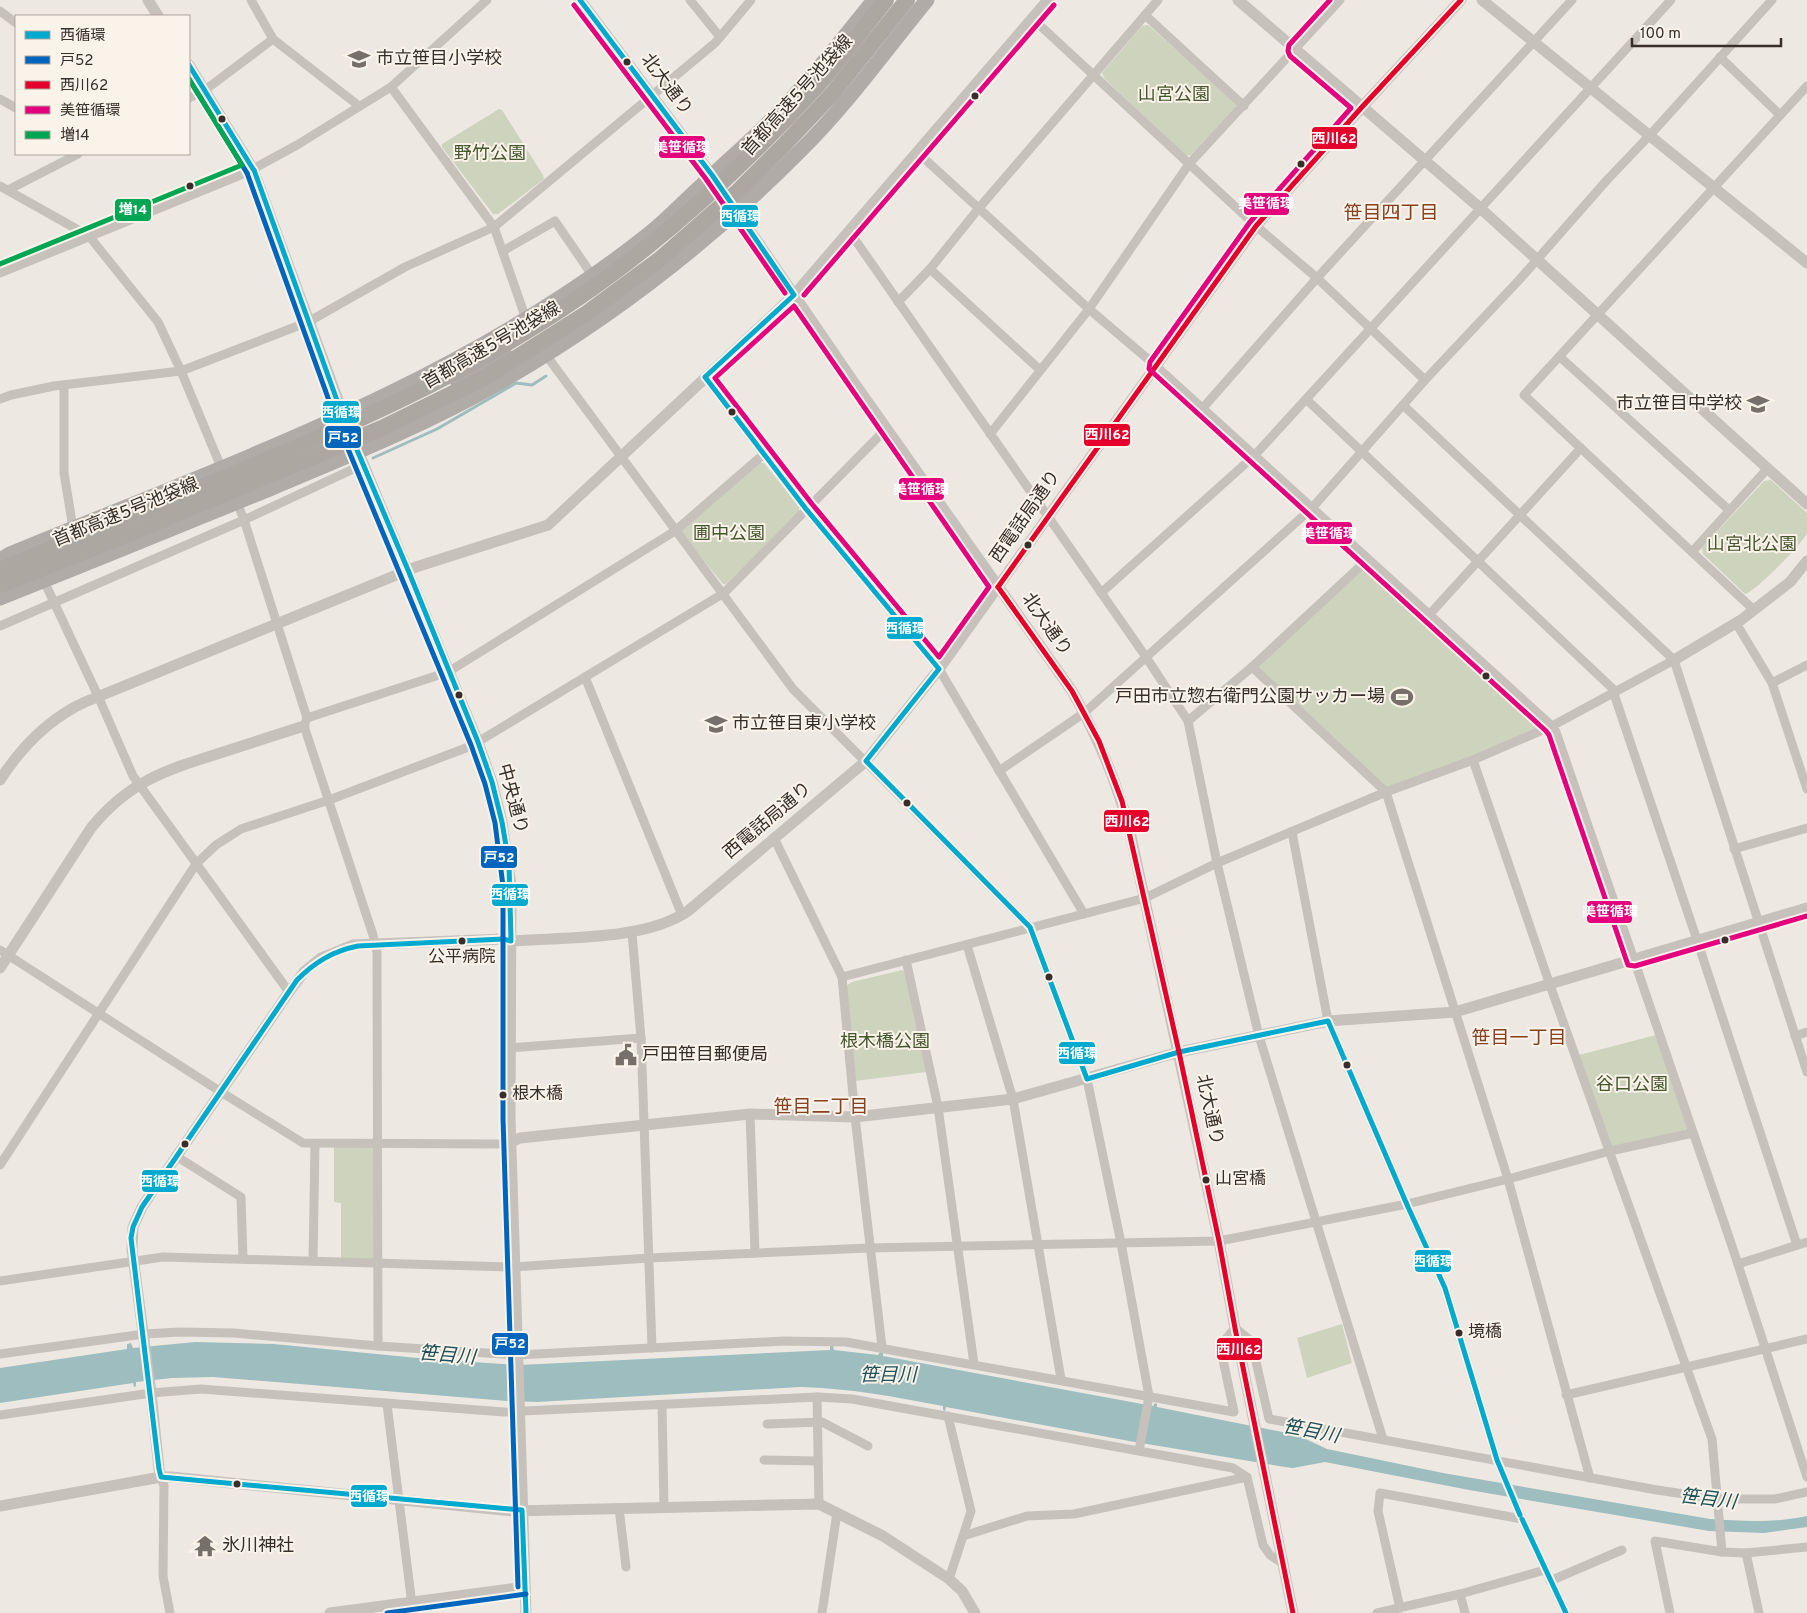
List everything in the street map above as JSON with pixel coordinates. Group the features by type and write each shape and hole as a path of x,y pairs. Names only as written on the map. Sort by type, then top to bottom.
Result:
{"highway":[{"path":"0,560 10,554 343,416 431,373 528,318 646,236 770,122 816,71 874,0"},
{"name":"首都高速5号池袋線","path":"0,568 300,446 361,419 474,362 561,310 651,243 688,212 759,146 820,82 886,0"},
{"path":"892,0 823,86 768,150 827,90 899,0"},
{"name":"首都高速5号池袋線","path":"0,585 136,531 382,428 486,377 587,314 660,258 738,191 832,94 907,0"},
{"path":"0,598 237,502 361,458 550,352 671,265 736,211 801,151 850,98 927,0"},
{"path":"580,308 631,274 685,227"},
{"path":"575,287 564,304 566,316 577,324 597,320"},
{"path":"528,318 547,314 558,321 562,333 561,338 550,352"},
{"path":"381,418 546,329"},
{"path":"0,568 130,522 305,453 0,585"}],"street":[{"path":"148,0 157,15"},
{"path":"251,0 273,39 359,106"},
{"path":"0,272 253,169 391,87 487,0"},
{"name":"北大通り","path":"580,0 712,175 1072,692 1084,712 1112,770 1122,801 1179,1052 1282,1563"},
{"path":"690,0 720,37"},
{"path":"0,399 11,395 64,385 181,371 308,322 405,267 494,227 720,37 751,0"},
{"path":"0,780 23,748 41,730 68,710 98,696 408,570 548,525 794,295 1048,0"},
{"path":"898,302 930,269 979,208 1158,0"},
{"path":"1238,0 1538,259 1807,504"},
{"path":"990,434 1089,308 1189,164 1340,0"},
{"name":"西電話局通り","path":"161,1477 131,1238 137,1216 176,1156 304,972 321,958 353,945 511,940 632,933 682,915 866,761 940,669 1256,226 1461,0"},
{"path":"1482,0 1807,263"},
{"path":"1202,408 1424,160 1572,0"},
{"path":"1101,593 1254,456 1671,0"},
{"path":"999,771 1084,712 1312,508 1425,380 1538,259 1607,180 1772,0"},
{"path":"0,11 15,22"},
{"path":"1145,16 1244,106"},
{"path":"1032,18 1256,226 1372,328 1425,380"},
{"path":"190,98 205,90 273,39"},
{"path":"1720,57 1780,115"},
{"name":"中央通り","path":"190,66 253,169 343,416 408,570 478,742 492,782 506,843 511,886 509,1048 513,1267 517,1357"},
{"path":"1754,610 1524,395 1807,86"},
{"path":"391,87 494,227 528,318"},
{"path":"0,99 15,107"},
{"path":"917,152 1156,366 1552,726 1556,732 1694,1133 1807,1477"},
{"path":"4,188 76,155"},
{"path":"4,188 89,236 158,322 181,371 221,468"},
{"path":"502,252 555,221 592,275"},
{"path":"849,231 1146,657 1188,721 1217,863 1259,1036 1383,1439"},
{"path":"930,269 1040,370"},
{"path":"550,352 621,457 793,689 1030,927 1087,1079 1121,1243 1149,1398 1139,1449"},
{"path":"1560,357 1729,510"},
{"path":"705,378 806,509 940,669 1084,914"},
{"path":"64,385 64,473 73,528"},
{"path":"1306,399 1612,688 1797,1245"},
{"path":"1403,405 1674,660 1807,1072"},
{"path":"0,1165 196,864 216,845 241,829 329,800 478,742 724,594 887,428"},
{"path":"1429,615 1581,448"},
{"path":"0,968 4,952 91,828 113,804 138,784 171,768 448,672 675,531 764,454"},
{"path":"0,626 244,520 361,458"},
{"path":"1692,552 1768,468"},
{"path":"237,502 277,623 329,800 376,944 378,1346"},
{"path":"1188,721 1252,667 1368,559"},
{"path":"842,977 1145,898 1217,863 1386,792 1473,760 1552,726 1674,660 1736,623 1790,582 1807,561"},
{"path":"44,581 133,776 289,992"},
{"path":"1736,623 1772,683 1807,789"},
{"path":"1772,683 1807,664"},
{"path":"1252,667 1386,792 1508,1179 1590,1478"},
{"path":"584,678 682,915"},
{"path":"1473,760 1550,984 1712,1439 1722,1550"},
{"path":"1734,849 1807,828"},
{"path":"1292,832 1328,1021 1406,1204 1445,1288 1499,1464 1521,1517 1566,1613"},
{"path":"774,838 842,977 855,1117 882,1347"},
{"path":"4,952 303,1143 502,1144 520,1138 750,1114 855,1117 1013,1099 1179,1052 1328,1021 1455,1012 1807,908"},
{"path":"632,933 640,1038 652,1348"},
{"path":"966,945 1013,1099 1061,1379"},
{"path":"906,960 938,1107 959,1246 974,1364"},
{"path":"1795,1036 1807,1032"},
{"path":"509,1048 640,1038"},
{"path":"750,1114 755,1253"},
{"path":"0,1281 163,1257 513,1267 649,1258 871,1248 1218,1241 1406,1204 1610,1151 1694,1133"},
{"path":"314,1261 315,1144"},
{"path":"176,1156 241,1197 243,1259"},
{"path":"1738,1264 1807,1242"},
{"path":"0,1354 180,1332 234,1333 517,1357 784,1341 846,1342 1061,1379 1149,1398 1234,1412 1221,1350 1225,1340 1235,1328 1249,1339 1252,1344 1269,1419 1383,1439 1499,1464 1718,1501 1775,1499 1807,1492"},
{"path":"1566,1396 1807,1340"},
{"path":"517,1357 526,1613"},
{"path":"0,1415 151,1390 201,1388 386,1404 518,1411 817,1397 852,1399 1139,1449 1234,1468 1247,1477 1263,1545 1270,1555 1282,1563 1293,1613"},
{"path":"817,1397 819,1504"},
{"path":"386,1404 413,1608"},
{"path":"662,1405 664,1507"},
{"path":"948,1416 971,1511 949,1579"},
{"path":"767,1424 822,1422 868,1446"},
{"path":"764,1460 818,1460"},
{"path":"161,1477 164,1486 163,1576 170,1613"},
{"path":"0,1506 161,1477 522,1510 819,1504 883,1536 949,1579 962,1591 975,1613"},
{"path":"963,1536 1027,1516 1074,1514 1247,1477"},
{"path":"1400,1608 1378,1510 1380,1493 1521,1517"},
{"path":"620,1508 626,1566"},
{"path":"822,1613 837,1513"},
{"path":"1670,1613 1655,1541 1746,1553 1807,1547"},
{"path":"1550,1581 1622,1550"},
{"path":"1746,1553 1759,1613"},
{"path":"1377,1613 1460,1594 1545,1570"},
{"path":"330,1613 413,1608 525,1587"},
{"path":"1460,1594 1465,1613"}],"green space":[{"name":"山宮公園","path":"1148,25 1236,102 1236,107 1191,155 1186,156 1105,79 1102,73 1142,26"},
{"name":"野竹公園","path":"499,109 502,110 544,179 498,214 493,214 442,147 442,144"},
{"name":"圃中公園","path":"759,463 764,463 799,507 799,513 726,584 723,584 681,533 682,529"},
{"name":"山宮北公園","path":"1771,480 1807,513 1807,533 1779,566 1745,594 1703,554 1702,548 1764,481"},
{"name":"戸田市立惣右衛門公園サッカー場","path":"1368,559 1552,726 1386,792 1252,667"},
{"name":"根木橋公園","path":"904,971 926,1072 855,1081 846,986 852,982"},
{"name":"谷口公園","path":"1656,1035 1689,1130 1612,1147 1579,1055"},
{"path":"334,1147 374,1147 374,1259 341,1259 341,1203 334,1202"},
{"path":"1342,1324 1352,1363 1307,1378 1297,1338"}],"water":[{"name":"笹目川","path":"195,1342 274,1344 428,1359 519,1365 830,1350 830,1346 833,1346 834,1350 878,1355 880,1352 883,1352 883,1356 1153,1406 1155,1403 1157,1407 1297,1435 1327,1449 1443,1473 1710,1519 1771,1521 1807,1516 1807,1527 1764,1533 1709,1531 1469,1490 1325,1462 1293,1468 1285,1467 1129,1441 946,1407 945,1411 943,1406 890,1396 818,1388 800,1387 537,1402 213,1377 172,1378 136,1382 134,1387 133,1383 0,1403 0,1368 127,1349 127,1344 131,1343 133,1348"}],"waterway":[{"path":"373,458 437,429 516,383 532,385 546,376"}],"transit line":[{"name":"西循環","path":"580,0 712,175 794,295 705,377 806,509 939,669 866,761 1030,927 1087,1079 1179,1052 1328,1021 1445,1288 1497,1460 1520,1515"},
{"name":"美笹循環","path":"1330,0 1289,45 1288,51 1290,56 1351,108 1250,222 1150,362 1149,369 1546,731 1549,735 1628,965 1635,966 1807,916"},
{"name":"西川62","path":"998,587 1256,226 1461,0"},
{"name":"美笹循環","path":"574,5 706,179 785,293"},
{"name":"美笹循環","path":"804,295 1054,5"},
{"name":"西循環","path":"190,67 253,169"},
{"name":"戸52","path":"190,81 247,173"},
{"name":"増14","path":"0,264 242,165 190,81"},
{"name":"西循環","path":"254,170 343,417 408,570 478,742 492,782 502,822 509,864 511,941 503,939 358,946 332,954 311,968 297,980 142,1207 133,1227 131,1238 159,1469 161,1477 522,1510 526,1613"},
{"name":"戸52","path":"247,173 336,420 471,745 485,784 495,823 503,886 503,1118 518,1587"},
{"name":"美笹循環","path":"794,306 989,587 939,657 812,504 715,378 794,306"},
{"name":"西川62","path":"998,587 1072,691 1099,741 1122,801 1179,1052 1219,1241 1293,1613"},
{"name":"西循環","path":"1522,1519 1566,1613"},
{"name":"戸52","path":"387,1613 526,1594"}],"place":[{"name":"市立笹目小学校","path":"359,59"},
{"name":"市立笹目中学校","path":"1758,404"},
{"name":"戸田市立惣右衛門公園サッカー場","path":"1402,697"},
{"name":"市立笹目東小学校","path":"716,724"},
{"name":"公平病院","path":"462,941"},
{"name":"戸田笹目郵便局","path":"626,1055"},
{"name":"根木橋","path":"503,1095"},
{"name":"山宮橋","path":"1206,1180"},
{"name":"境橋","path":"1459,1333"},
{"name":"氷川神社","path":"205,1546"}],"district":[{"name":"笹目四丁目","path":"1391,214"},
{"name":"笹目一丁目","path":"1519,1039"},
{"name":"笹目二丁目","path":"821,1108"}]}
